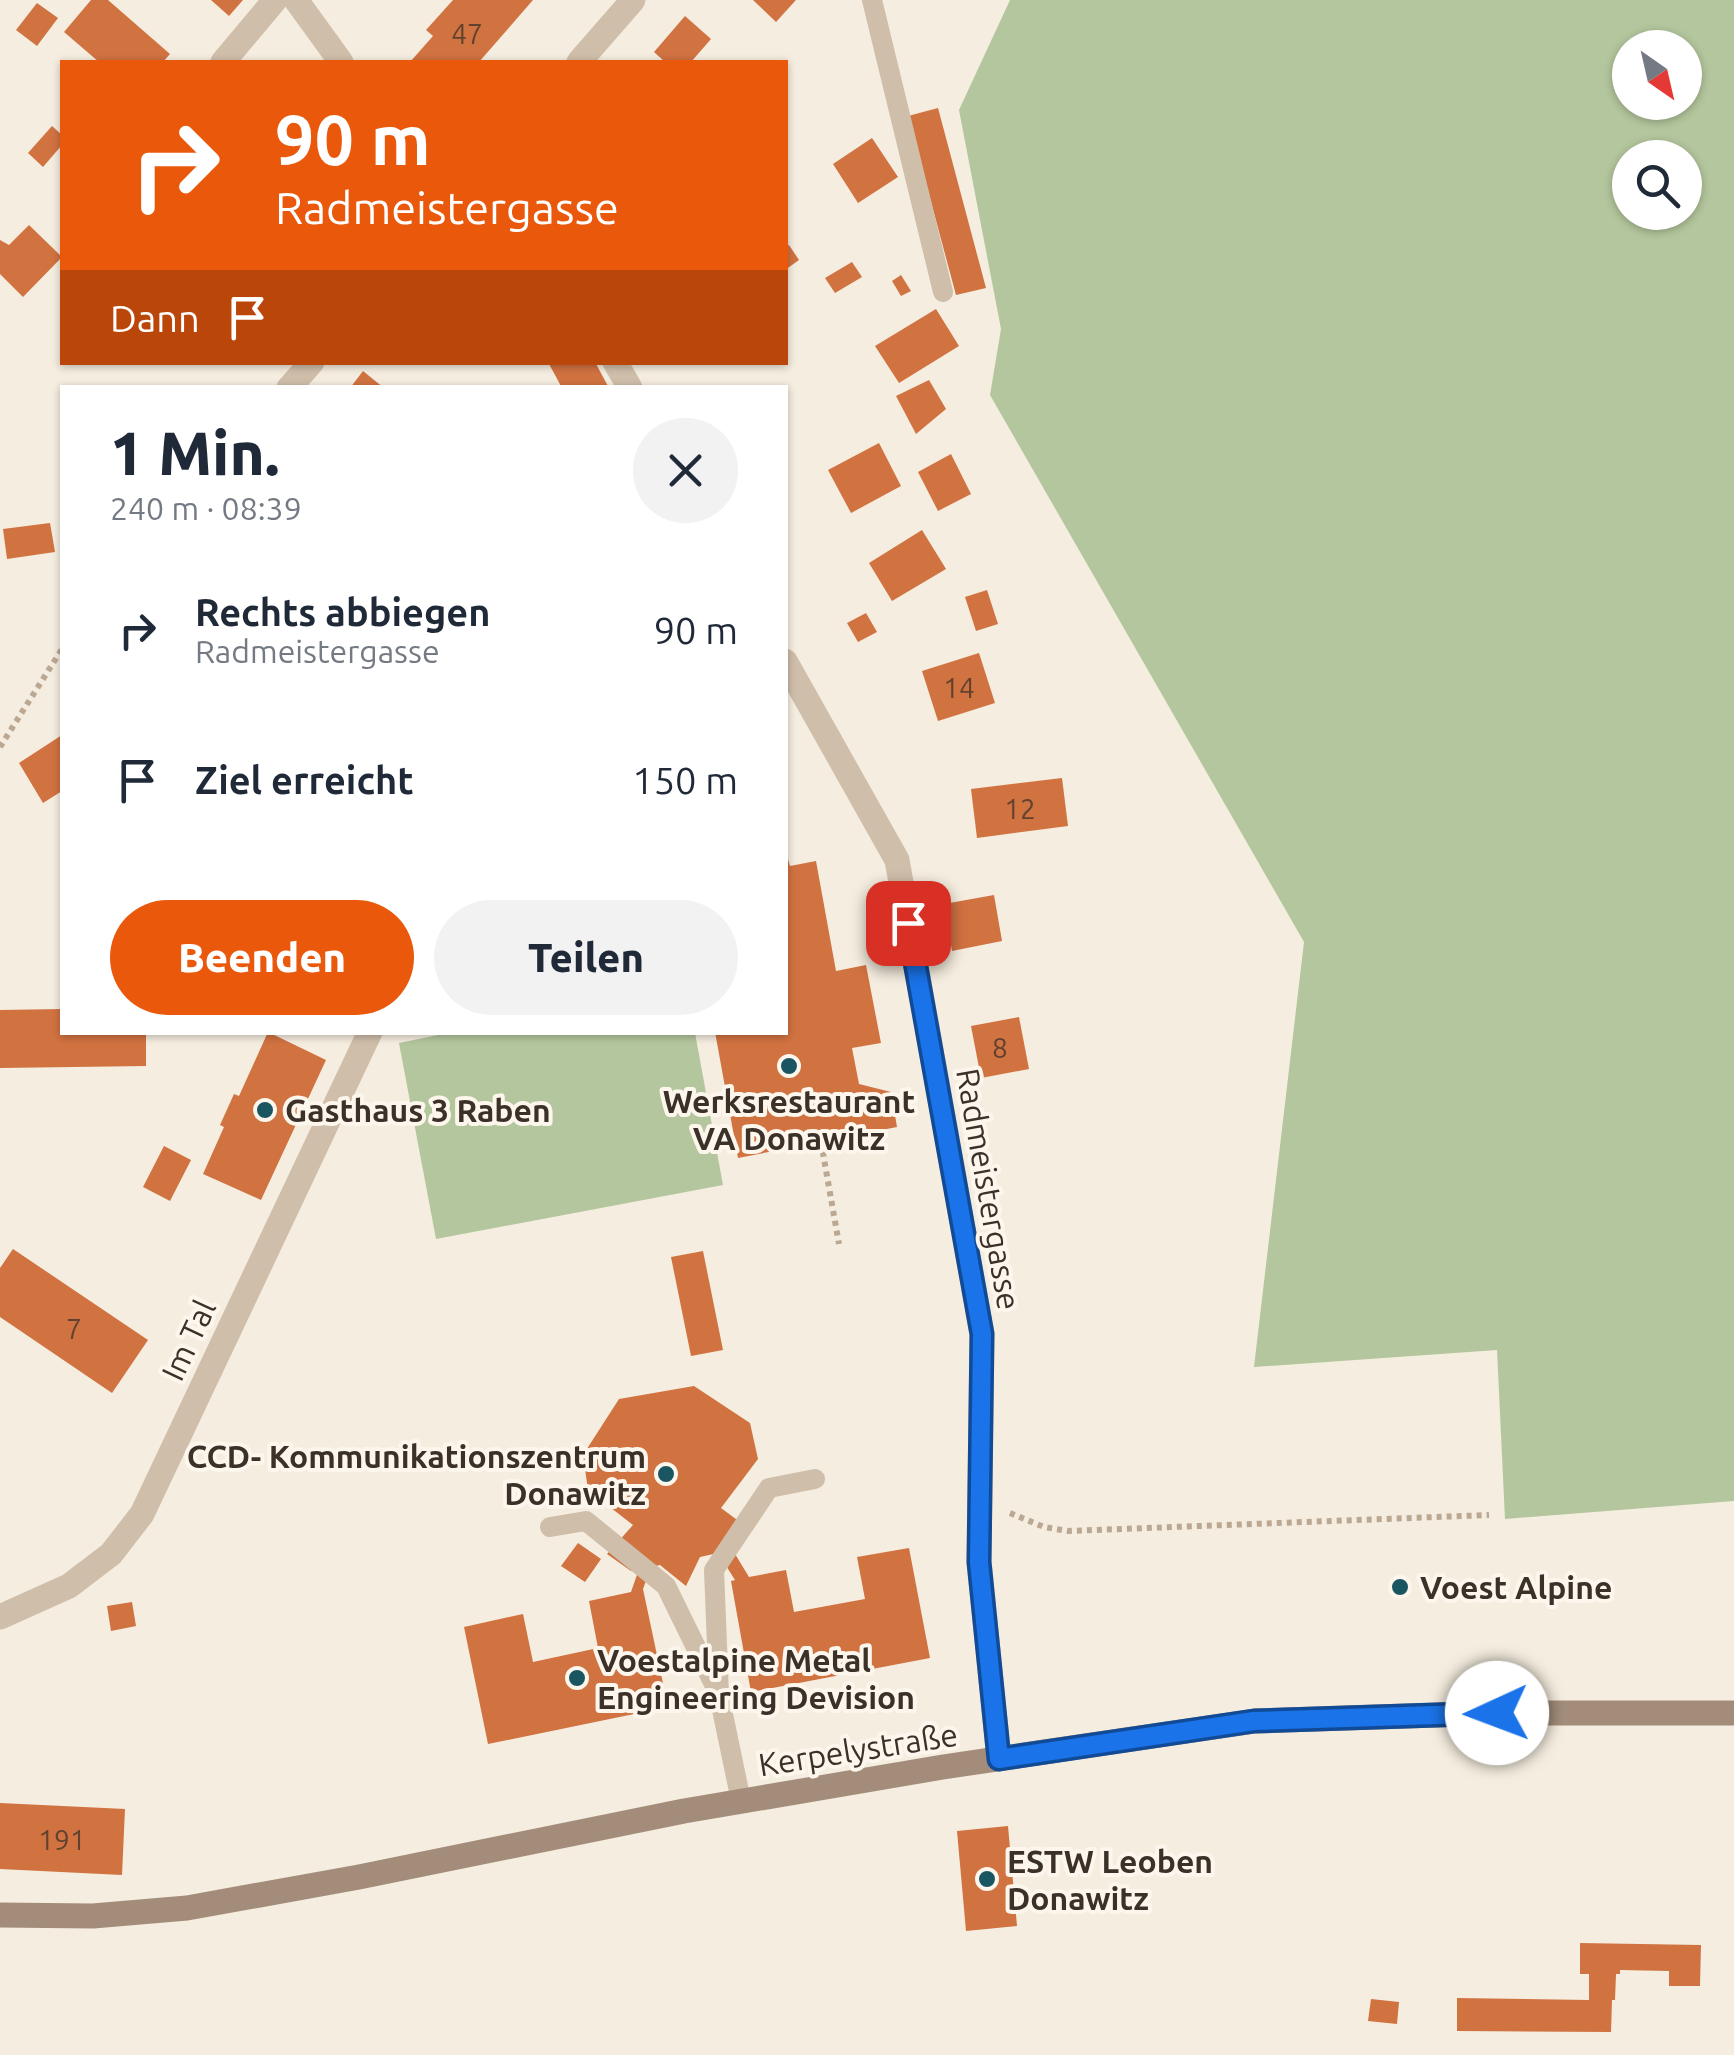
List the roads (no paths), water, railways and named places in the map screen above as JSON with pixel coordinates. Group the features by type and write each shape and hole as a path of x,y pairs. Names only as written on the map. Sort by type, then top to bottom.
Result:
{"main road":[{"name":"Kerpelystraße","path":"0,1915 93,1916 187,1908 741,1801 1254,1721 1497,1713 1734,1713"}],"street":[{"path":"225,60 275,0"},
{"path":"296,0 340,60"},
{"path":"582,60 633,0"},
{"path":"292,385 309,365"},
{"name":"Radmeistergasse","path":"788,666 897,860 900,873 982,1334 979,1562 999,1759"},
{"name":"Im Tal","path":"0,1617 69,1586 111,1554 142,1514 369,1035"}],"lane":[{"path":"872,0 943,292"},
{"path":"741,1801 719,1695 714,1570 768,1488 814,1478"},
{"path":"550,1527 586,1521 666,1586 719,1695"}],"place":[{"name":"Werksrestaurant VA Donawitz","path":"789,1066"},
{"name":"Gasthaus 3 Raben","path":"265,1110"},
{"name":"CCD- Kommunikationszentrum Donawitz","path":"666,1474"},
{"name":"Voest Alpine","path":"1400,1587"},
{"name":"Voestalpine Metal Engineering Devision","path":"577,1678"},
{"name":"ESTW Leoben Donawitz","path":"987,1879"}]}
